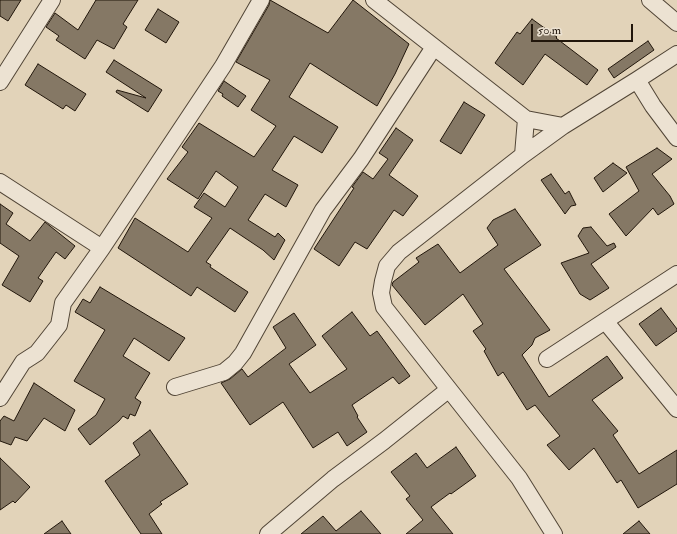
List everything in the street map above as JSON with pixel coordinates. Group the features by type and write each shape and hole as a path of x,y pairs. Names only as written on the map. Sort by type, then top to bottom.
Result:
{"street":[{"path":"0,82 52,0"},
{"path":"0,398 23,362 37,353 59,325 63,303 102,248 223,66 261,0"},
{"path":"374,0 526,119 563,126"},
{"path":"650,0 677,22"},
{"path":"175,387 224,372 235,363 243,353 323,210 361,159 434,47"},
{"path":"551,533 519,478 384,307 381,293 383,280 387,266 399,252 524,155 563,126 677,54"},
{"path":"637,80 677,138"},
{"path":"524,155 526,119"},
{"path":"0,182 102,248"},
{"path":"547,359 677,274"},
{"path":"605,321 677,409"},
{"path":"268,534 333,479 448,390"}],"building":[{"path":"0,0 21,0 8,21 0,16"},
{"path":"96,0 138,0 123,24 127,27 114,49 97,40 85,59 56,40 59,36 46,27 55,13 78,30"},
{"path":"270,0 328,33 353,0 409,44 395,74 377,106 310,63 289,97 338,127 322,153 294,136 272,170 298,185 286,207 265,194 248,220 275,237 278,233 285,240 274,260 263,250 230,228 206,262 211,265 210,267 248,292 235,312 197,287 191,296 118,248 135,218 188,252 212,218 194,207 204,193 225,207 238,187 216,171 198,199 167,179 188,152 182,147 199,123 254,157 276,126 251,110 270,80 236,62 269,5"},
{"path":"158,9 179,22 166,43 145,30"},
{"path":"532,19 598,70 587,85 545,54 523,85 495,63 517,32 520,34"},
{"path":"648,41 654,50 614,78 608,69"},
{"path":"114,60 162,90 148,112 116,92 117,90 146,98 106,72"},
{"path":"38,64 86,94 75,111 66,105 63,109 25,85"},
{"path":"224,81 246,96 238,107 222,96 223,94 218,91"},
{"path":"464,102 485,115 461,154 440,141"},
{"path":"396,128 413,140 389,175 418,196 403,216 394,210 367,249 355,242 339,266 314,249 354,188 352,187 363,172 373,179 388,159 379,153"},
{"path":"657,148 672,159 652,174 670,196 674,204 658,215 653,208 626,236 609,214 639,191 626,167"},
{"path":"613,163 627,173 603,192 594,178"},
{"path":"551,174 565,194 569,191 576,205 571,206 565,214 541,180"},
{"path":"0,204 13,213 6,224 30,241 45,222 75,246 65,259 56,252 38,278 43,281 30,302 2,285 19,256 0,243"},
{"path":"515,209 541,245 504,269 550,330 535,338 532,345 522,355 549,397 607,356 623,378 592,400 618,431 613,435 639,474 677,450 677,484 638,508 621,480 617,483 594,448 569,470 547,445 560,436 535,405 527,410 503,372 498,376 484,351 486,349 473,331 483,324 463,294 425,325 392,285 393,282 419,262 416,258 438,244 460,273 498,245 487,228 493,220"},
{"path":"591,227 607,246 614,243 616,247 591,264 609,288 590,300 580,294 561,263 589,253 578,236 583,228"},
{"path":"100,287 185,338 169,361 134,338 123,356 150,373 135,398 141,402 135,416 130,414 128,419 123,416 90,445 78,429 96,415 105,399 74,381 105,330 75,312 83,299 90,303"},
{"path":"661,308 677,331 656,346 639,324"},
{"path":"352,312 370,336 377,331 410,376 399,384 393,377 352,405 358,416 357,417 367,432 347,446 338,432 313,448 283,402 250,425 221,383 230,379 242,369 248,377 286,348 273,327 294,313 316,345 289,364 310,393 347,369 322,336"},
{"path":"34,383 75,410 65,431 44,418 27,441 15,437 11,445 0,441 0,421 4,416 14,421"},
{"path":"150,430 188,484 160,502 162,504 149,514 162,534 141,534 105,481 140,455 133,443"},
{"path":"456,447 476,476 431,507 453,534 406,534 423,520 406,499 410,496 391,472 416,453 427,468"},
{"path":"0,458 30,487 15,503 13,501 0,510"},
{"path":"361,511 381,534 301,534 323,516 336,531"},
{"path":"62,521 71,534 44,534"},
{"path":"639,521 650,534 623,534"}]}
